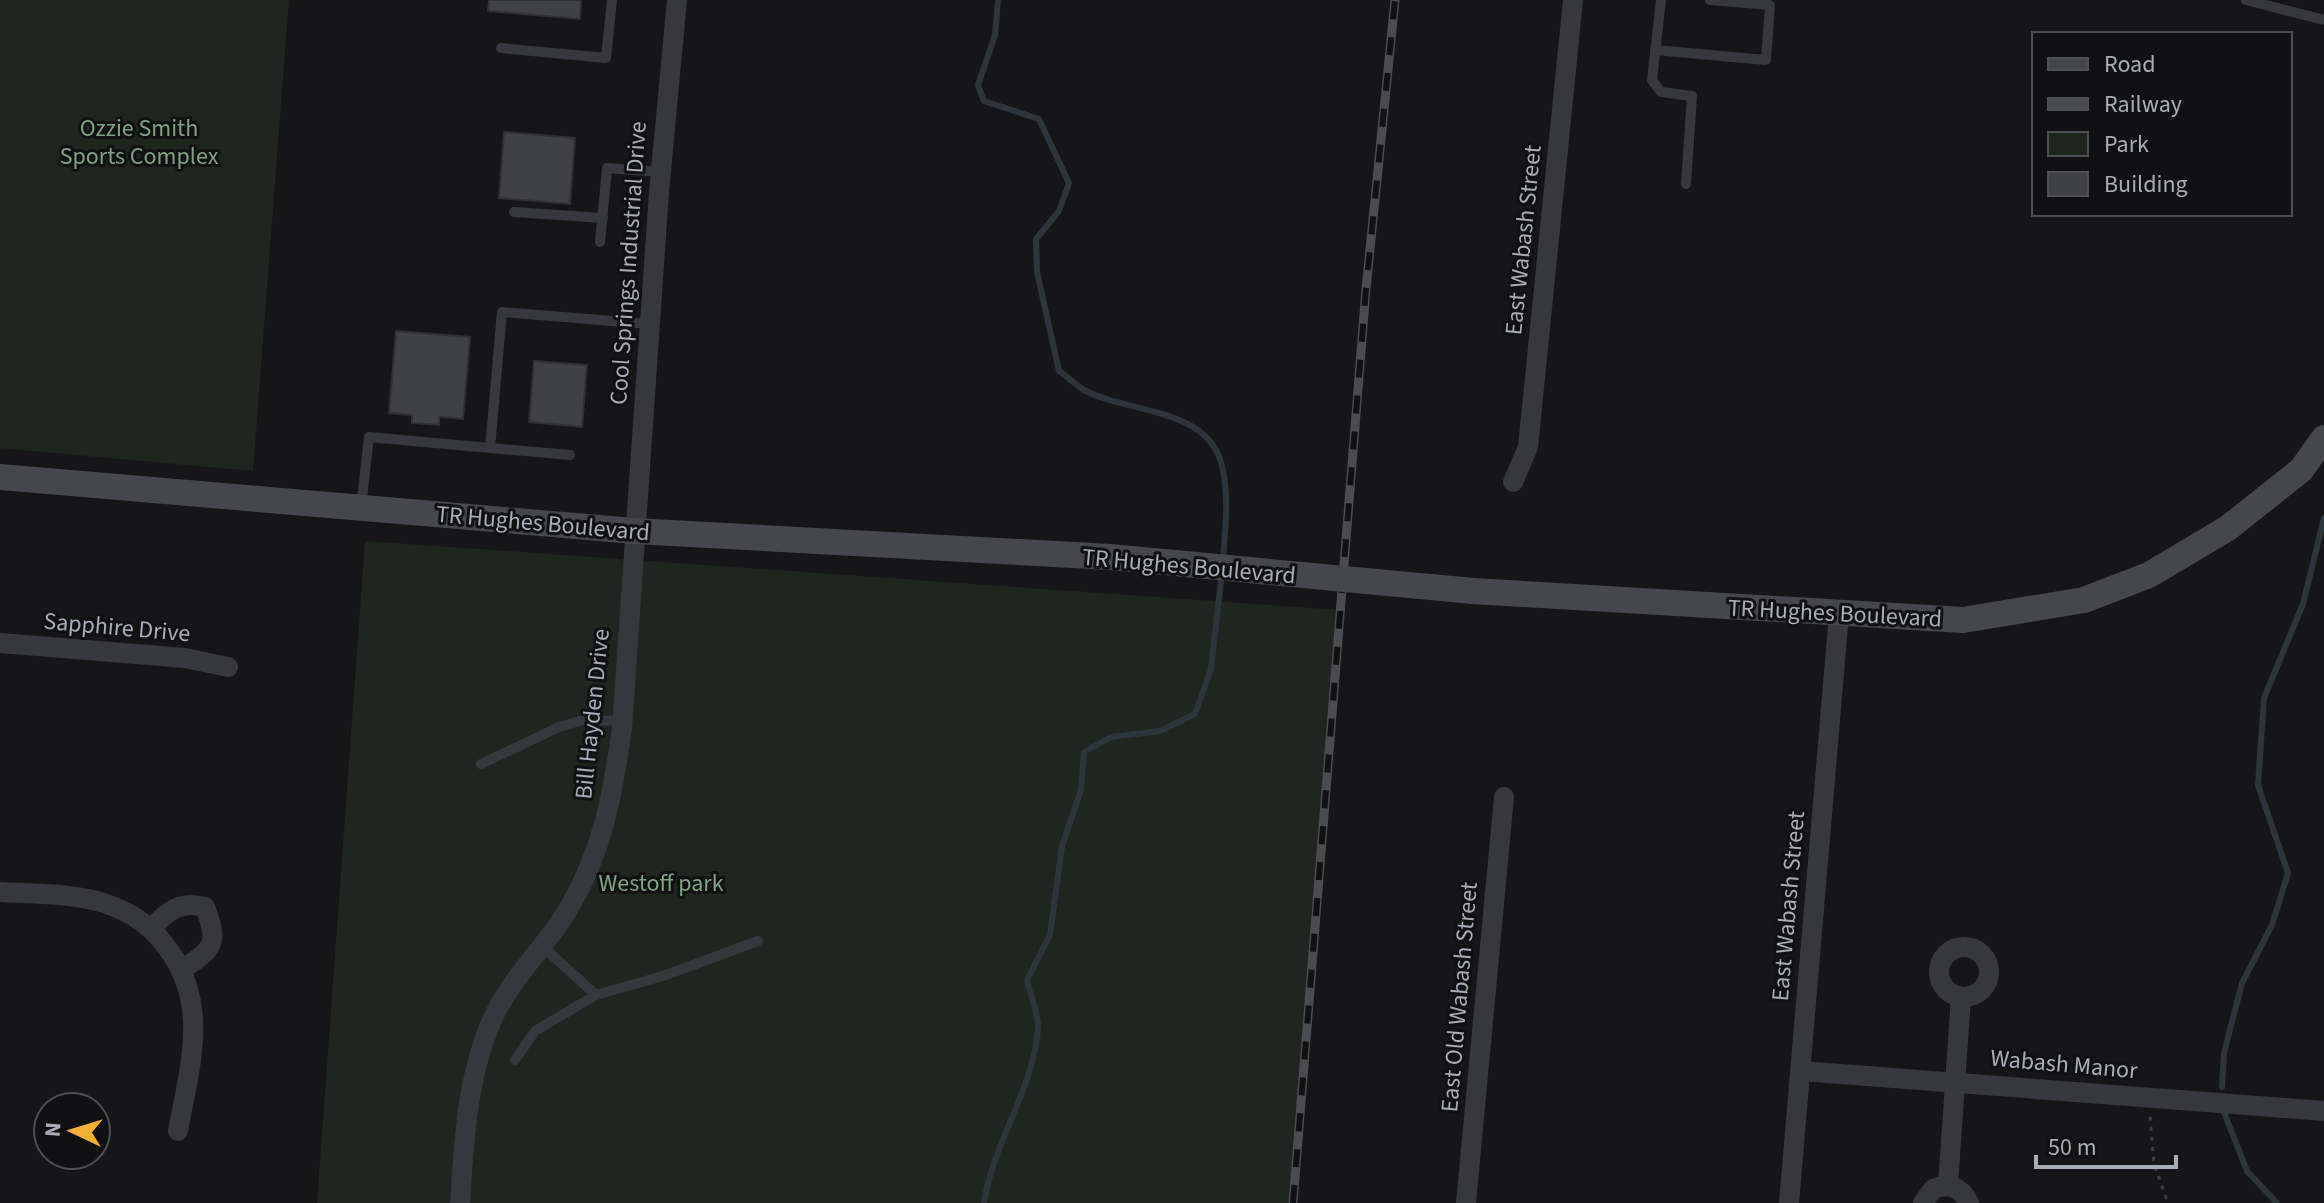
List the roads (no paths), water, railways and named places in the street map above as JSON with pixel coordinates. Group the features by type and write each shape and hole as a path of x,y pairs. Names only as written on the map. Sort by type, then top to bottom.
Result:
{"main road":[{"name":"TR Hughes Boulevard","path":"0,477 634,531 1110,557 1473,591 1963,620 2084,600 2149,575 2228,528 2301,470 2324,438"}],"street":[{"name":"Cool Springs Industrial Drive","path":"634,531 677,0"},
{"name":"East Wabash Street","path":"1513,482 1528,447 1573,0"},
{"name":"Bill Hayden Drive","path":"460,1203 468,1105 477,1060 494,1016 521,971 569,907 596,852 612,798 622,721 634,531"},
{"name":"East Wabash Street","path":"1789,1203 1839,614"},
{"name":"Sapphire Drive","path":"0,643 185,658 228,667"},
{"name":"East Old Wabash Street","path":"1466,1203 1504,797"},
{"path":"0,892 101,902 137,917 152,928 183,969 194,1018 192,1055 178,1131"},
{"path":"152,928 166,911 186,904 205,907 214,930 213,944 206,953 183,969"},
{"path":"1948,1185 1961,997"},
{"name":"Wabash Manor","path":"1801,1071 2324,1111"},
{"path":"1923,1203 1933,1189 1948,1185 1963,1192 1969,1203"}],"lane":[{"path":"501,48 606,58 612,0"},
{"path":"1661,0 1652,80 1661,92 1692,96 1686,184"},
{"path":"1655,50 1766,60 1770,5 1710,0"},
{"path":"2246,0 2324,20"},
{"path":"600,242 607,168 661,172"},
{"path":"514,212 603,218"},
{"path":"490,448 502,312 649,324"},
{"path":"361,508 369,437 570,455"},
{"path":"481,764 559,727 583,720 622,721"},
{"path":"515,1060 535,1031 596,995 663,976 758,941"},
{"path":"541,945 596,995"}],"waterway":[{"path":"998,0 995,35 978,85 984,101 1039,119 1069,183 1059,211 1036,239 1037,272 1059,371 1084,390 1101,397 1182,421 1199,431 1212,444 1221,462 1225,486 1223,561"},
{"path":"2222,1087 2224,1053 2242,983 2272,925 2288,873 2258,785 2264,698 2303,604 2324,518"},
{"path":"984,1203 996,1159 1035,1052 1038,1023 1027,980 1050,935 1062,846 1081,790 1084,752 1111,737 1160,731 1195,714 1211,669 1222,572"},
{"path":"2222,1107 2247,1171 2277,1203"}],"railway":[{"path":"1293,1203 1366,289 1395,0"}],"park label":[{"name":"Ozzie Smith Sports Complex","path":"139,142"},
{"name":"Westoff park","path":"661,883"}]}
